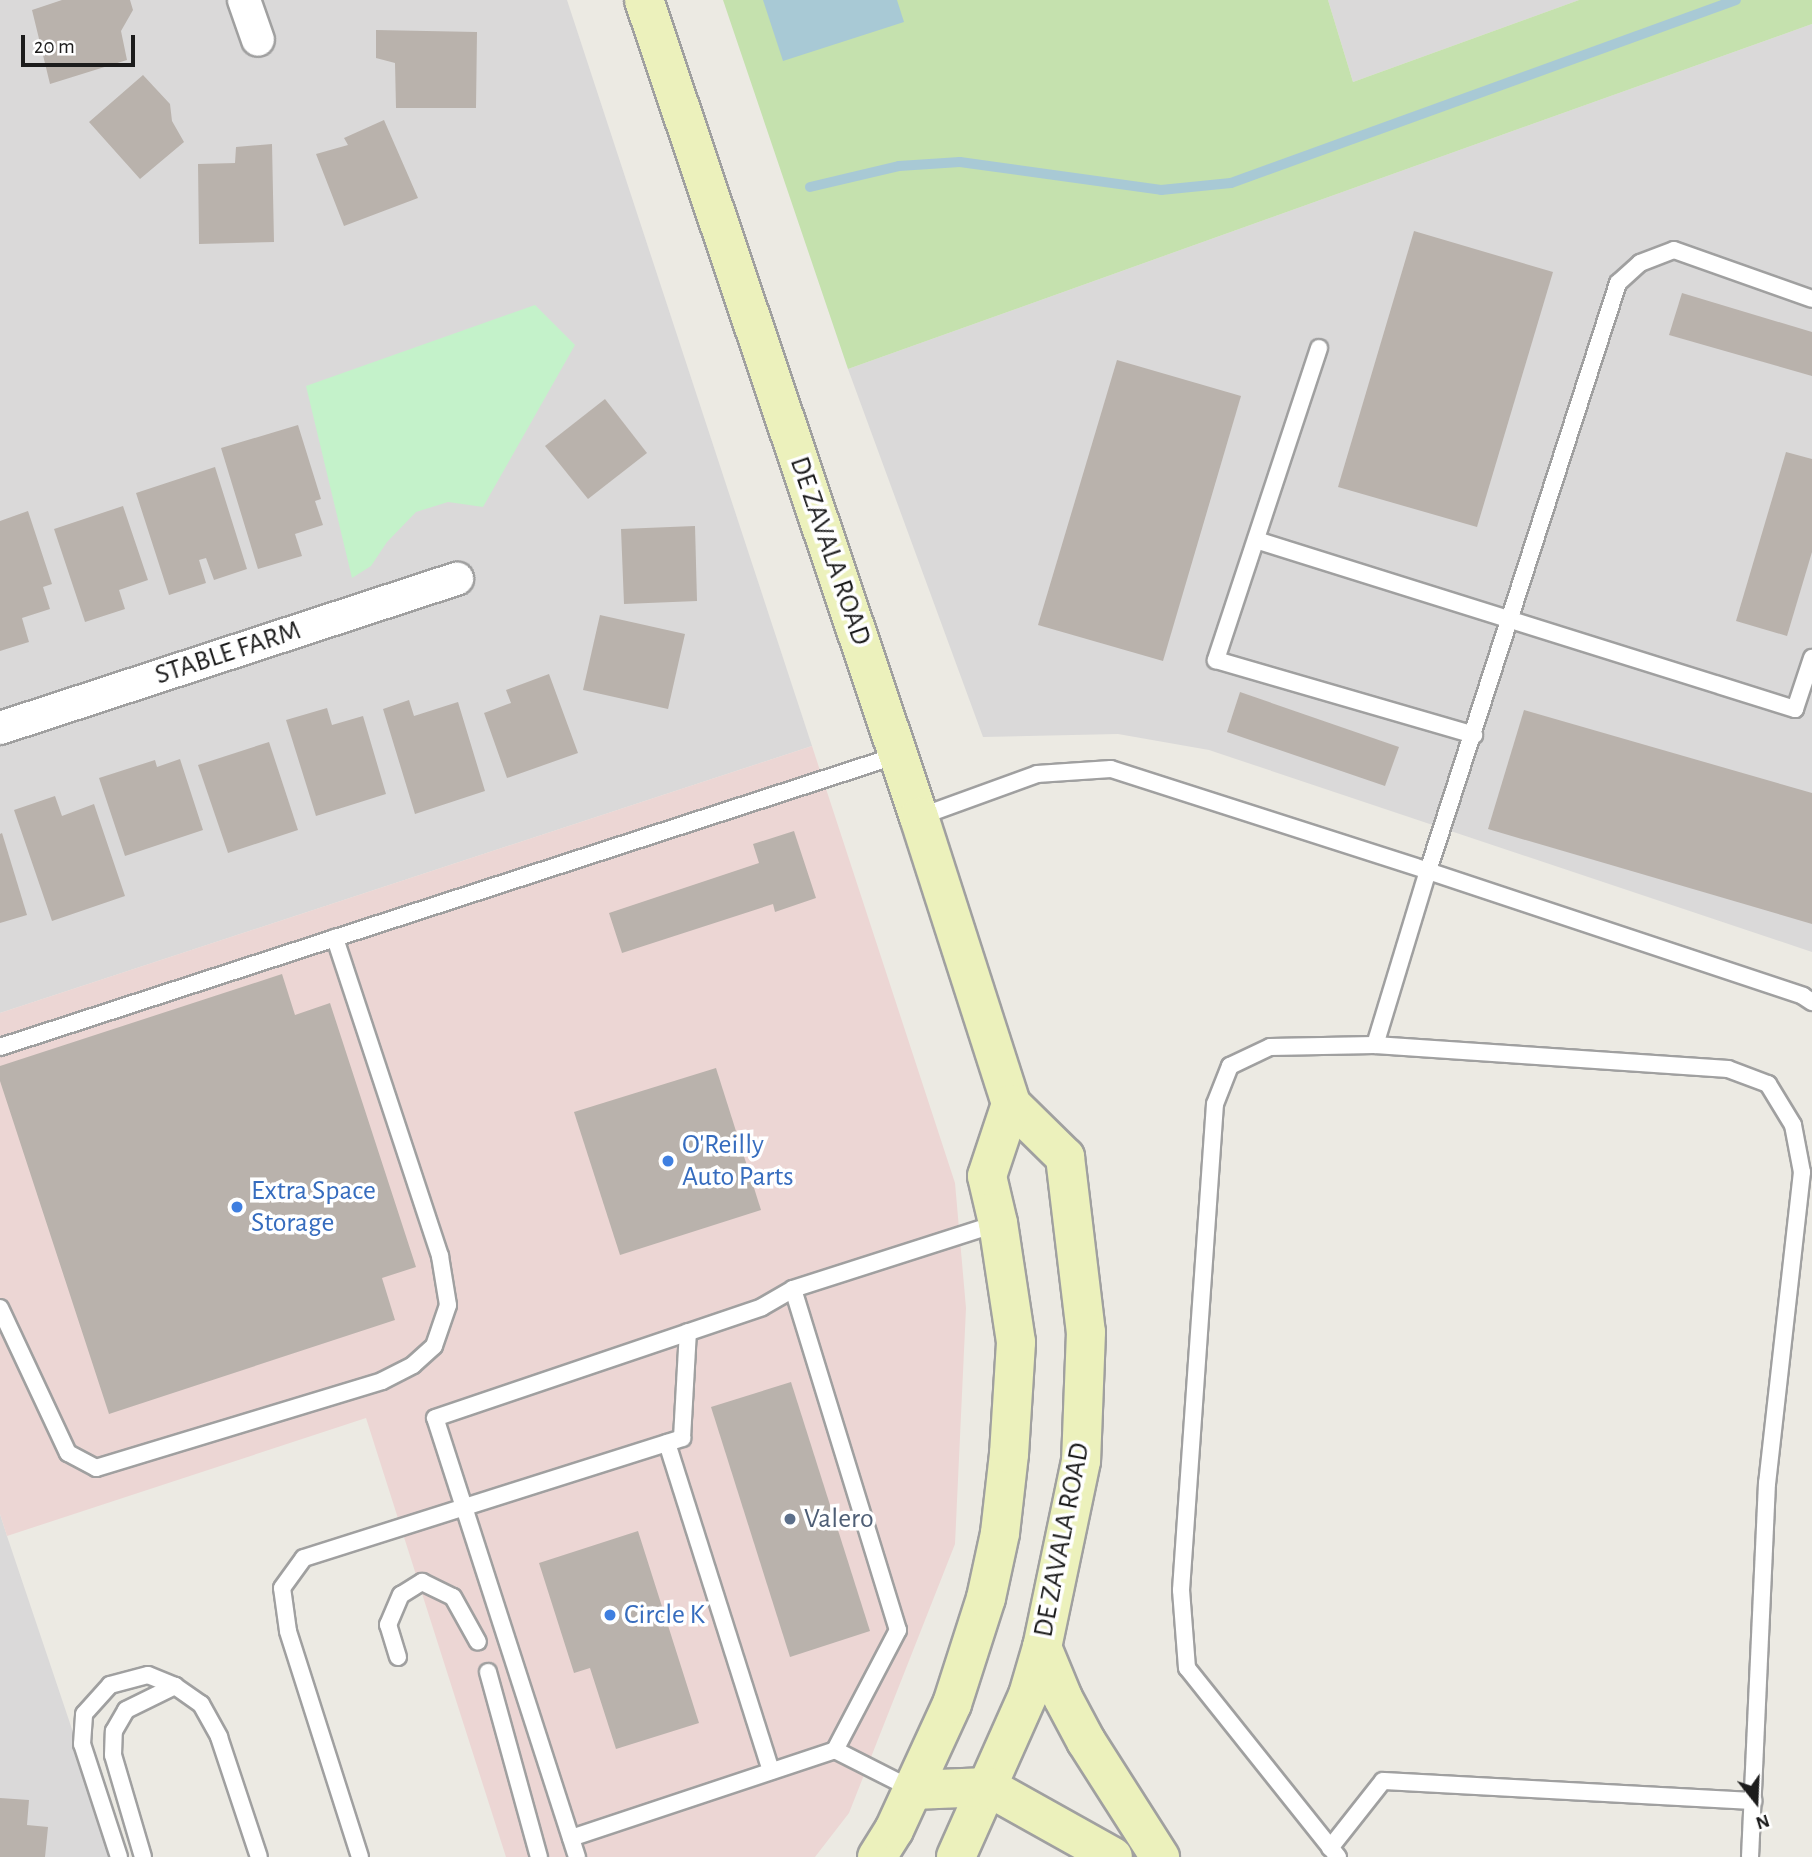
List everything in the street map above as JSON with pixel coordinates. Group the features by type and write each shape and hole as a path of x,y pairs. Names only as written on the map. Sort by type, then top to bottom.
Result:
{"main road":[{"name":"DE ZAVALA ROAD","path":"644,0 919,817 1011,1104 1065,1157 1086,1332 1081,1461 1042,1647 1028,1695 988,1787 966,1853"},
{"path":"877,1857 913,1790 952,1704 970,1653 1000,1533 1009,1454 1016,1342 998,1223 986,1176 1011,1104"},
{"path":"1042,1647 1063,1698 1086,1741 1160,1857"},
{"path":"913,1790 988,1787 1113,1857"},
{"path":"913,1790 966,1853"}],"street":[{"path":"244,0 258,40"},
{"name":"STABLE FARM","path":"0,728 457,579"}],"lane":[{"path":"1375,1045 1428,871 1618,283 1640,262 1674,250 1812,299"},
{"path":"1319,348 1216,660 1474,735"},
{"path":"1256,540 1795,709 1812,658"},
{"path":"0,1047 898,755"},
{"path":"919,817 1037,774 1111,769 1809,998"},
{"path":"0,1308 68,1453 96,1468 382,1381 413,1365 434,1346 447,1305 440,1256 335,938"},
{"path":"1750,1857 1753,1801 1767,1483 1802,1172 1793,1125 1768,1084 1728,1069 1375,1045 1270,1047 1230,1066 1215,1104 1181,1590 1187,1668 1334,1852 1383,1780 1753,1801"},
{"path":"577,1857 435,1418 762,1307 793,1289 998,1223"},
{"path":"571,1838 835,1750 898,1630 793,1289"},
{"path":"360,1857 288,1631 282,1588 304,1558 682,1438 688,1332"},
{"path":"667,1443 771,1771"},
{"path":"398,1657 388,1625 401,1595 422,1582 453,1597 478,1642"},
{"path":"488,1672 538,1857"},
{"path":"119,1857 82,1744 84,1714 110,1685 148,1675 175,1686 201,1704 219,1737 259,1857"},
{"path":"143,1857 113,1755 114,1731 126,1710 175,1686"},
{"path":"835,1750 913,1790"}],"shaded area":[{"path":"0,0 567,0 812,746 0,1013"},
{"path":"1328,0 1579,0 1353,82"},
{"path":"1812,24 1812,952 1209,750 1118,734 983,737 848,369"},
{"path":"812,746 955,1183 966,1308 955,1544 849,1813 815,1857 506,1857 366,1418 7,1536 0,1514 0,1013"},
{"path":"0,1514 7,1536 115,1857 0,1857"}],"green space":[{"path":"723,0 1328,0 1353,82 1579,0 1812,0 1812,24 848,369"},
{"path":"535,305 575,345 483,507 448,502 416,512 387,542 371,566 352,578 306,386"}],"water":[{"path":"763,0 897,0 904,22 783,61"}],"building":[{"path":"62,0 130,0 133,10 121,31 127,60 50,84 32,10"},
{"path":"376,30 477,32 476,108 396,108 395,63 376,58"},
{"path":"143,75 170,104 172,121 184,142 140,179 89,122"},
{"path":"384,120 418,198 344,226 316,154 348,145 344,138"},
{"path":"272,144 274,242 199,244 198,164 235,163 236,147"},
{"path":"1414,231 1553,272 1477,527 1338,487"},
{"path":"1682,293 1812,332 1812,376 1669,335"},
{"path":"1117,360 1241,396 1163,661 1038,625"},
{"path":"605,399 647,453 588,499 545,446"},
{"path":"298,425 321,499 315,501 323,525 295,534 302,556 258,569 221,448"},
{"path":"1786,452 1812,459 1812,552 1787,636 1736,621"},
{"path":"215,467 247,569 214,580 206,558 199,560 206,583 169,595 136,493"},
{"path":"123,506 148,580 119,590 125,609 85,622 54,529"},
{"path":"28,511 52,584 43,587 50,609 22,618 29,642 0,651 0,521"},
{"path":"695,526 697,601 624,604 621,529"},
{"path":"600,615 685,634 668,709 583,690"},
{"path":"549,674 578,753 507,778 484,713 511,703 506,690"},
{"path":"1240,692 1399,747 1385,786 1227,732"},
{"path":"409,700 414,716 458,702 485,791 415,814 383,709"},
{"path":"327,708 332,725 363,716 386,794 316,816 286,720"},
{"path":"1524,710 1812,793 1812,924 1488,829"},
{"path":"269,742 298,830 228,853 198,765"},
{"path":"180,759 203,830 125,856 99,778 155,760 157,767"},
{"path":"55,796 62,816 94,804 125,896 52,921 14,810"},
{"path":"794,831 816,898 775,912 773,904 622,953 609,913 759,863 753,844"},
{"path":"2,833 27,915 0,923 0,834"},
{"path":"282,974 295,1015 330,1003 416,1267 382,1278 395,1320 109,1414 0,1081 0,1066"},
{"name":"O'Reilly Auto Parts","path":"716,1068 761,1210 620,1255 574,1112"},
{"name":"Valero","path":"791,1382 870,1631 790,1657 711,1407"},
{"name":"Circle K","path":"638,1531 699,1723 616,1749 590,1668 574,1673 539,1563"},
{"path":"0,1798 29,1800 27,1825 48,1827 45,1857 0,1857"}],"waterway":[{"path":"810,187 899,166 960,162 1161,190 1231,183 1736,0"}],"place":[{"name":"O'Reilly Auto Parts","path":"668,1161"},
{"name":"Extra Space Storage","path":"237,1207"},
{"name":"Valero","path":"790,1519"},
{"name":"Circle K","path":"610,1615"}]}
